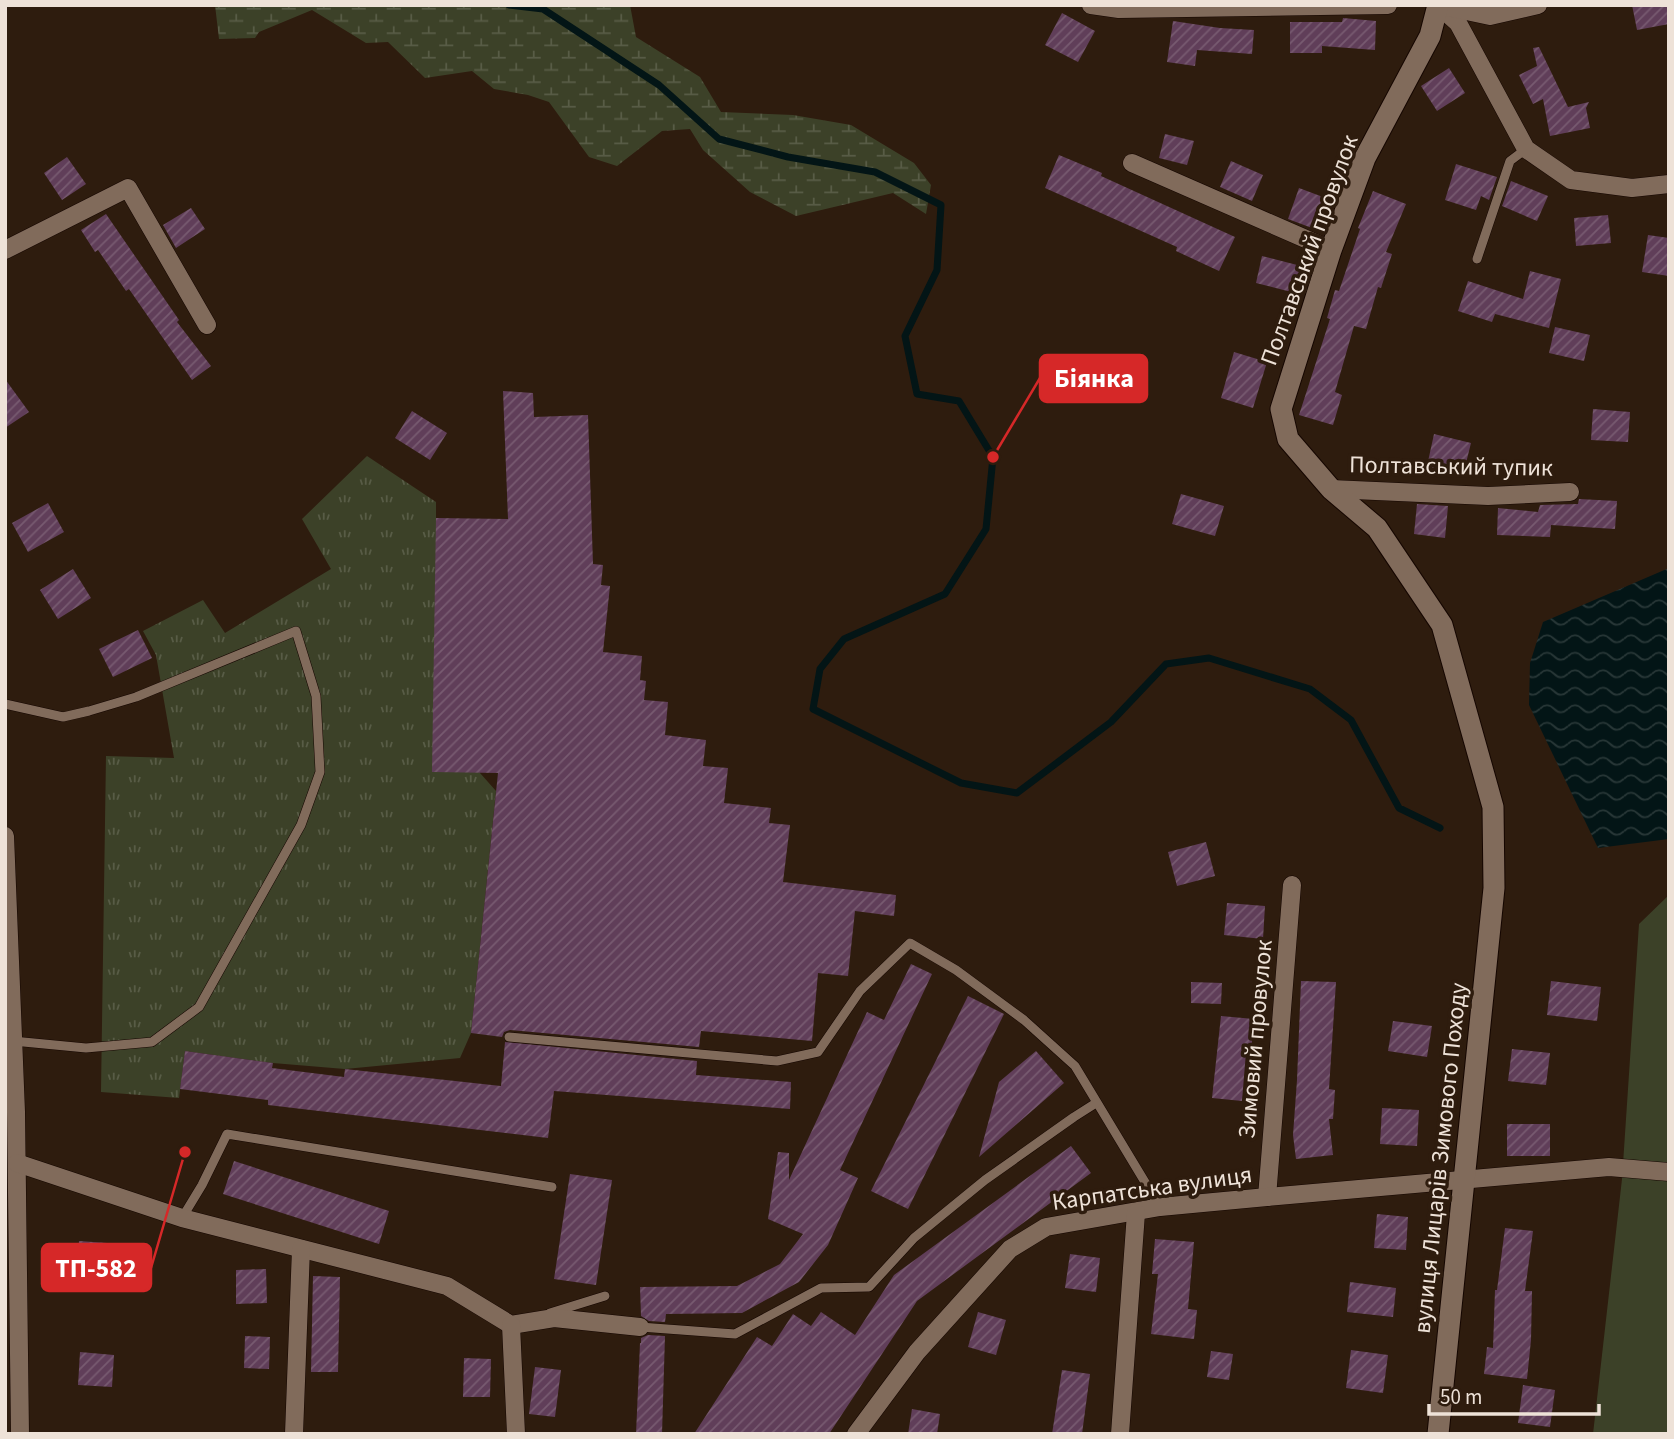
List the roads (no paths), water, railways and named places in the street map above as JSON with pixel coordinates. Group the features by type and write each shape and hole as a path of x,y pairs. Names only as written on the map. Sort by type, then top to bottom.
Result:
{"street":[{"path":"1091,5 1119,9 1388,5"},
{"path":"1438,5 1490,16 1538,5"},
{"path":"1438,5 1458,23 1526,149 1571,180 1632,188 1669,184"},
{"name":"Полтавський провулок","path":"1288,439 1281,410 1331,250 1365,158 1430,36 1438,5"},
{"path":"1132,163 1331,250"},
{"path":"5,250 128,188 207,325"},
{"name":"вулиця Лицарів Зимового Походу","path":"1288,439 1331,489 1377,528 1442,625 1493,807 1494,888 1438,1434"},
{"name":"Полтавський тупик","path":"1331,489 1488,496 1570,492"},
{"path":"5,836 17,1163 20,1434"},
{"name":"Зимовий провулок","path":"1267,1197 1292,885"},
{"path":"17,1163 182,1218 447,1286 511,1325 554,1318 640,1327"},
{"name":"Карпатська вулиця","path":"856,1434 916,1352 1010,1249 1046,1227 1160,1208 1267,1197 1609,1167 1669,1172"},
{"path":"1120,1434 1136,1213"},
{"path":"294,1434 301,1249"},
{"path":"511,1325 516,1434"}],"lane":[{"path":"1477,259 1510,161 1526,149"},
{"path":"5,704 63,717 89,711 135,697 296,631 317,696 320,772 301,825 199,1007 152,1042 86,1048 13,1041"},
{"path":"509,1037 777,1061 818,1052 860,991 910,943 956,970 1024,1020 1075,1066 1160,1208"},
{"path":"640,1327 735,1334 821,1288 869,1287 914,1238 985,1180 1096,1103"},
{"path":"182,1218 227,1134 552,1187"},
{"path":"511,1325 605,1296"}],"water":[{"path":"1669,568 1669,839 1598,848 1529,705 1530,663 1543,622"}],"waterway":[{"path":"509,5 543,9 659,85 719,139 788,157 875,172 941,205 937,270 905,336 917,394 959,401 993,457 986,529 945,594 844,639 820,669 813,709 961,783 1017,793 1111,722 1166,664 1209,658 1310,689 1351,720 1399,808 1440,828"}],"place":[{"name":"Біянка","path":"993,457"},
{"name":"ТП-582","path":"185,1152"}]}
